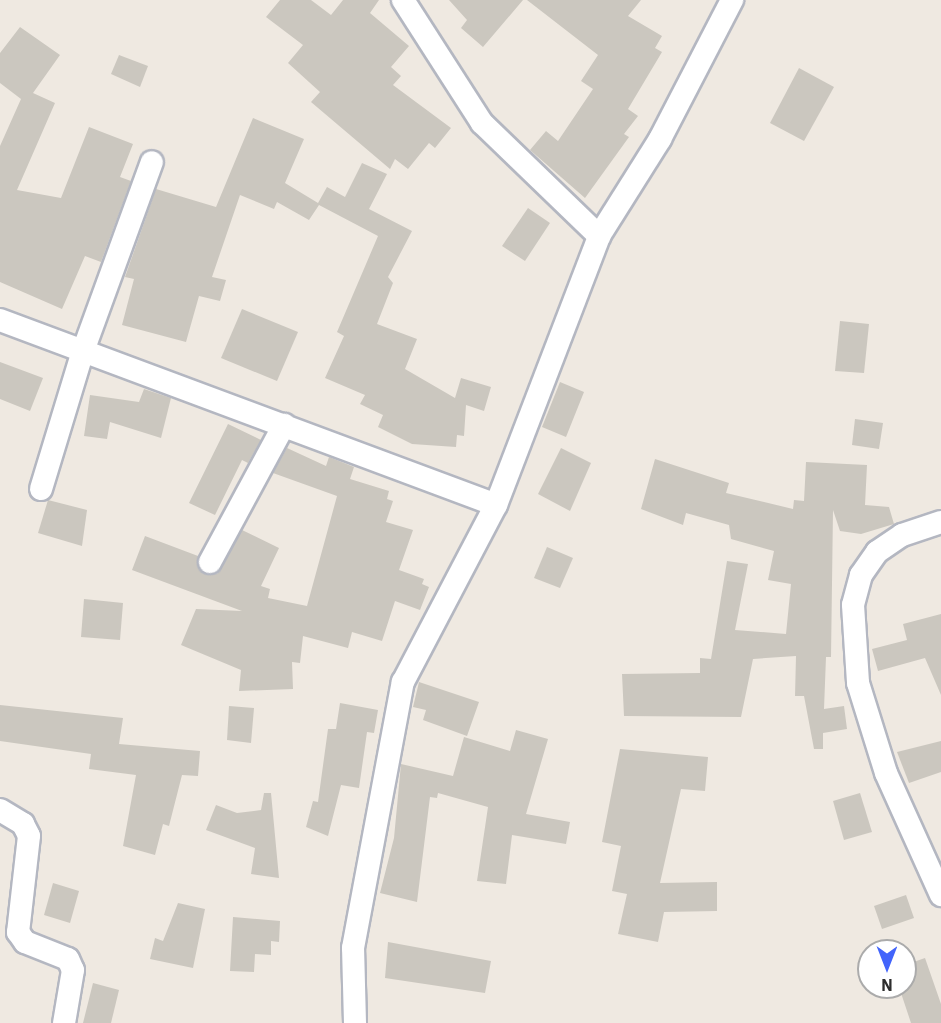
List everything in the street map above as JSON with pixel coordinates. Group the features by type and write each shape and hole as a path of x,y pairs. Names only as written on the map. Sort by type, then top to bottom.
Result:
{"street":[{"path":"403,0 482,123 599,236"},
{"path":"355,1023 353,948 403,682 496,505 599,236 660,139 732,0"},
{"path":"41,489 82,354 153,162"},
{"path":"0,320 82,354 284,425 496,505"},
{"path":"210,562 284,425"},
{"path":"941,522 902,535 877,552 861,575 853,605 858,682 886,773 941,895"},
{"path":"0,810 23,824 29,837 18,932 25,942 68,959 73,970 64,1023"}],"building":[{"path":"280,0 311,0 331,15 343,0 379,0 370,13 409,46 391,67 401,76 393,85 451,128 435,148 429,143 408,169 395,159 390,169 311,102 320,92 288,63 303,45 266,17"},
{"path":"449,0 523,0 483,47 461,28 467,20"},
{"path":"527,0 641,0 628,16 662,36 655,48 662,52 628,109 638,116 624,134 629,137 585,198 530,150 546,131 558,141 593,89 581,81 598,55"},
{"path":"20,27 60,55 33,93 55,103 17,190 61,198 89,127 133,144 120,177 131,181 101,262 85,256 62,309 0,282 0,146 21,99 0,83 0,53"},
{"path":"119,55 148,66 140,87 111,74"},
{"path":"799,68 834,87 804,141 770,123"},
{"path":"253,118 304,139 285,183 318,203 327,187 345,197 362,163 387,174 369,209 412,231 388,277 393,283 377,324 417,339 405,369 455,398 461,378 491,387 484,411 466,405 464,436 457,435 456,447 412,444 378,427 383,415 360,404 365,395 325,378 344,336 337,332 378,236 319,205 309,220 277,202 274,209 240,195 212,277 226,280 220,301 199,296 186,342 122,325 134,279 125,277 156,189 216,207"},
{"path":"528,208 550,223 525,261 502,246"},
{"path":"242,309 298,332 277,381 221,358"},
{"path":"840,321 869,324 864,373 835,371"},
{"path":"0,362 43,378 30,411 0,399"},
{"path":"560,382 584,392 566,437 542,427"},
{"path":"144,389 171,398 161,438 110,422 107,439 84,436 90,395 139,402"},
{"path":"855,419 883,423 879,449 852,445"},
{"path":"228,424 261,440 248,463 242,460 215,515 189,503"},
{"path":"287,448 326,466 329,457 354,467 350,479 389,491 387,499 393,501 386,522 413,530 399,570 424,579 422,584 429,587 420,610 395,601 382,641 352,632 348,648 303,636 300,663 292,662 293,689 239,691 241,670 181,645 196,609 242,611 132,570 145,536 198,556 203,574 217,574 242,530 279,548 261,586 270,589 268,598 307,606 337,496 273,473"},
{"path":"561,448 591,463 570,511 538,494"},
{"path":"655,459 729,483 726,493 793,509 794,500 804,501 806,462 867,465 865,505 889,507 894,524 861,534 840,531 833,510 831,657 826,657 824,709 844,706 847,729 823,733 823,749 814,749 804,696 795,696 796,656 753,659 741,717 624,716 622,674 700,673 700,658 711,659 727,561 748,564 735,630 786,634 791,584 768,580 774,551 731,539 729,525 686,513 683,525 641,509"},
{"path":"48,500 87,510 82,546 38,533"},
{"path":"547,547 573,558 560,588 534,578"},
{"path":"84,599 123,603 120,640 81,637"},
{"path":"941,614 941,695 925,658 878,671 872,649 907,640 903,624"},
{"path":"419,682 479,702 467,736 423,720 426,710 413,707"},
{"path":"340,703 378,710 374,733 367,732 359,788 341,785 328,836 306,827 313,801 318,802 328,729 336,729"},
{"path":"0,705 123,718 119,744 200,751 198,776 182,775 169,826 163,824 155,855 123,846 136,775 89,769 91,754 0,741"},
{"path":"229,706 254,708 251,743 227,740"},
{"path":"516,730 548,739 526,814 570,822 566,844 512,835 506,884 477,881 488,807 438,793 437,798 430,797 417,902 380,893 394,838 401,764 453,776 464,737 510,751"},
{"path":"941,741 941,772 909,783 897,752"},
{"path":"620,749 708,757 705,791 681,789 660,883 717,882 717,911 664,912 658,942 618,934 627,894 612,891 621,846 602,842"},
{"path":"264,793 271,793 279,878 251,874 255,848 206,830 216,805 237,813 261,810"},
{"path":"860,793 872,832 844,840 833,801"},
{"path":"53,883 79,891 70,923 44,915"},
{"path":"906,895 914,918 882,929 874,906"},
{"path":"178,903 205,909 193,968 150,959 155,938 163,941"},
{"path":"233,917 280,921 279,942 271,941 271,955 255,954 254,972 230,971"},
{"path":"388,942 491,961 485,993 385,978"},
{"path":"925,958 941,1004 941,1023 911,1023 903,999 917,999 917,961"},
{"path":"93,983 119,990 111,1023 83,1023"}]}
